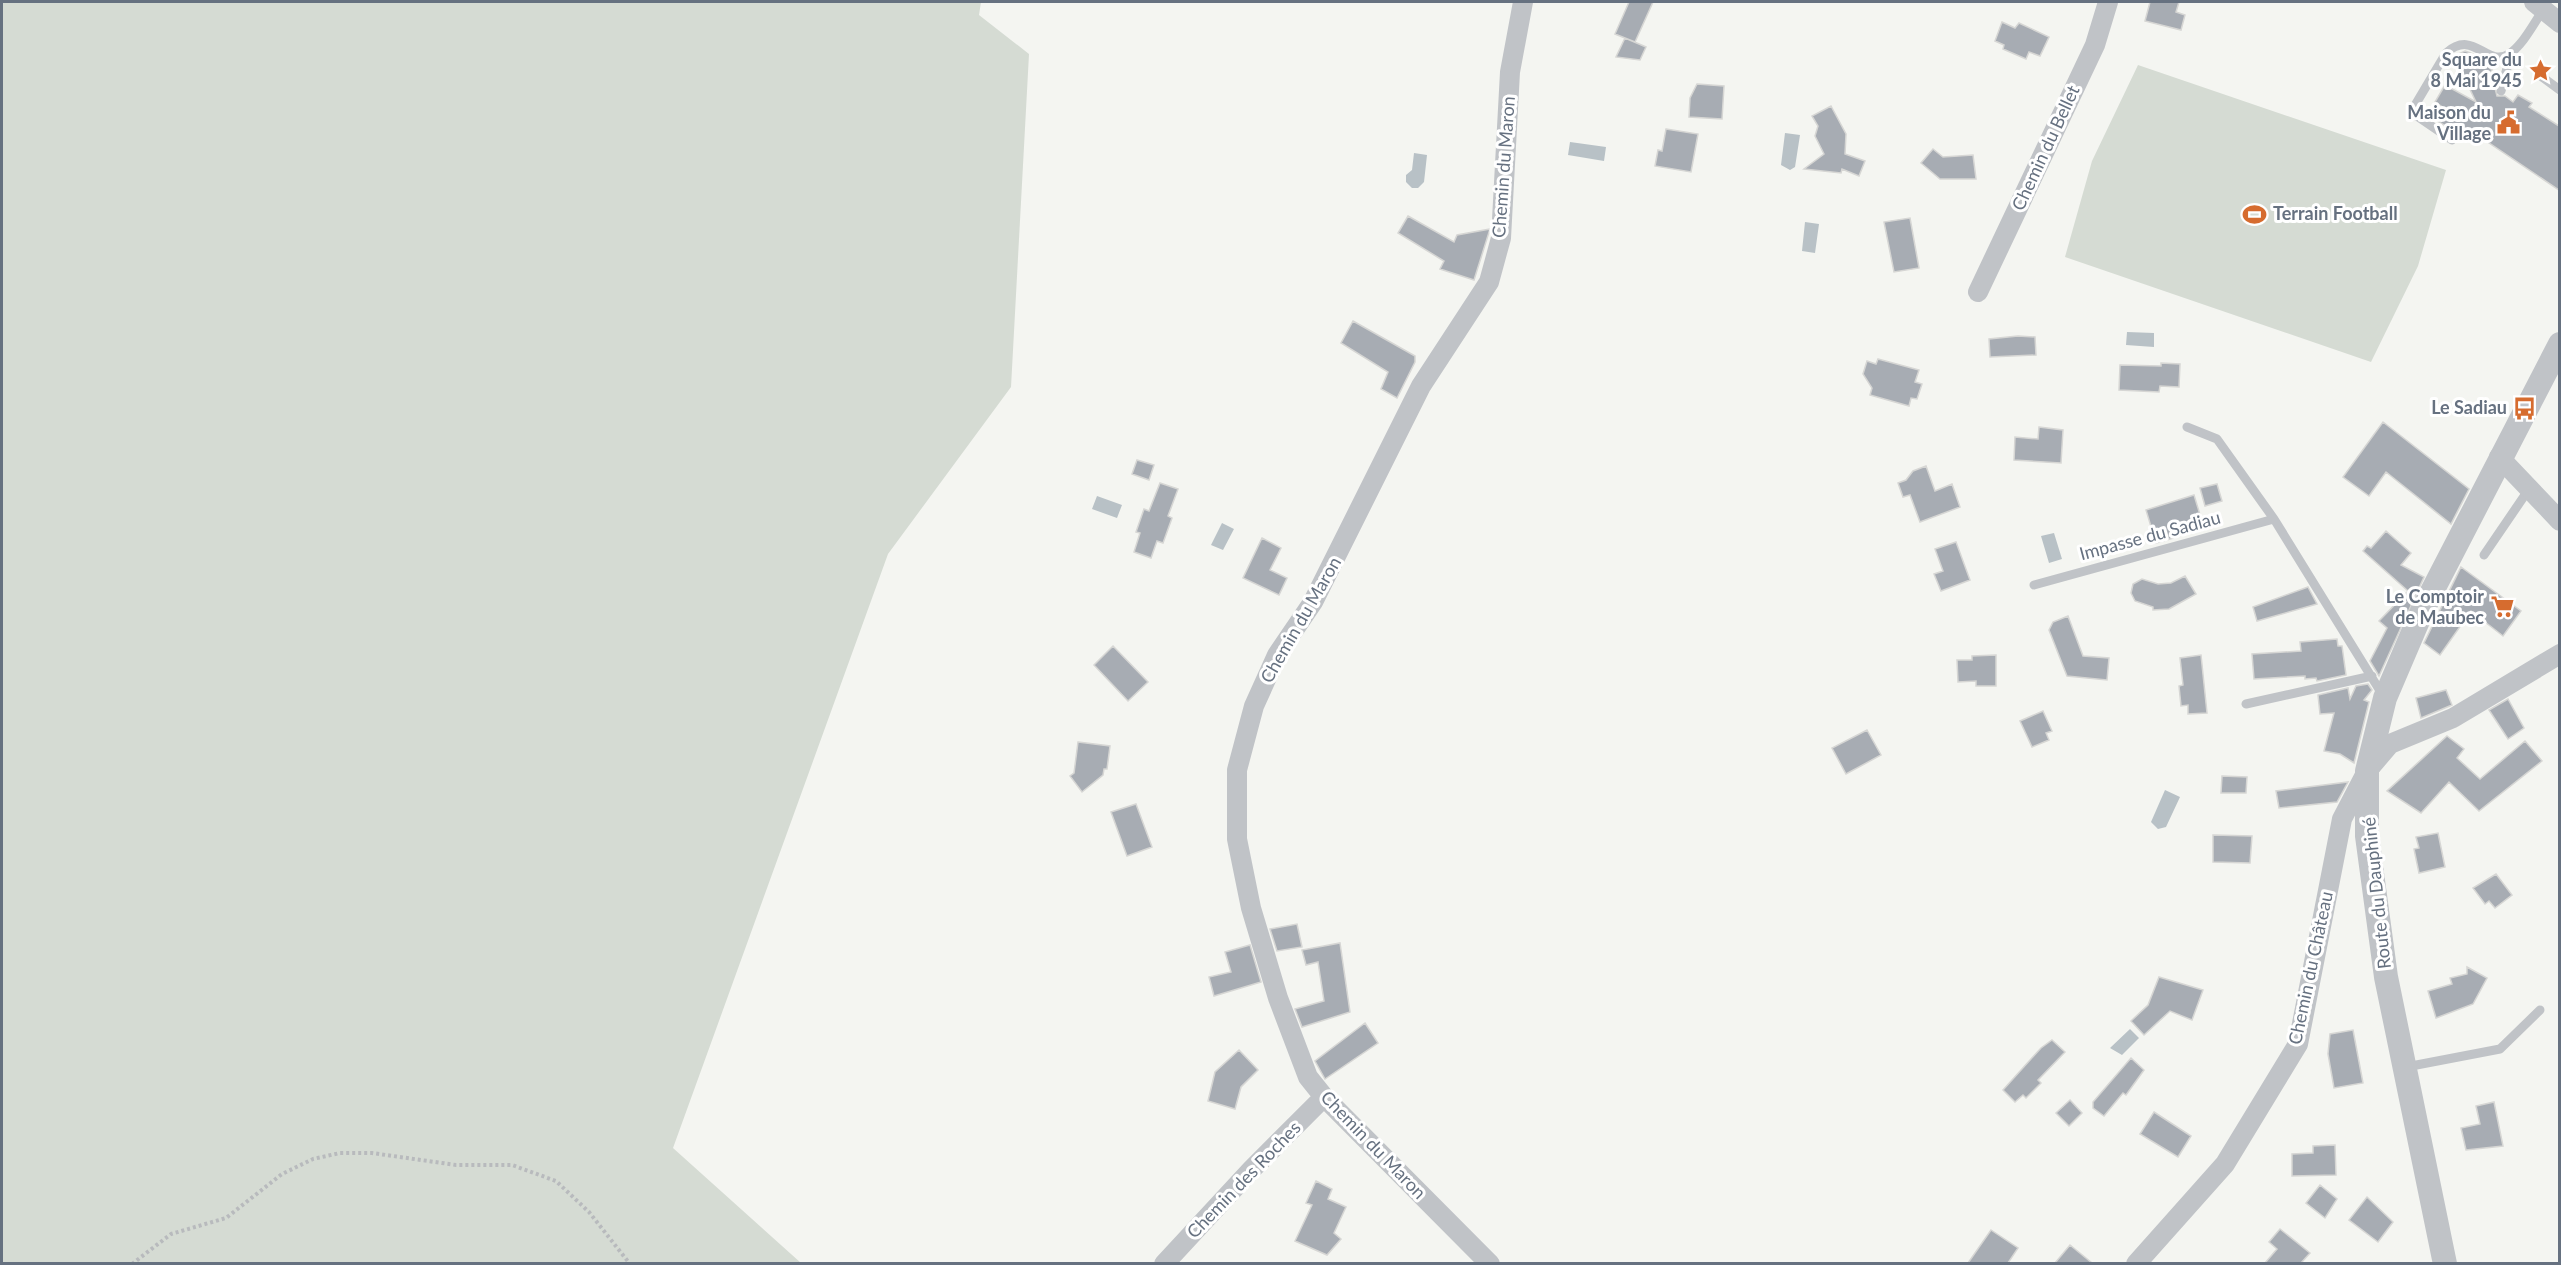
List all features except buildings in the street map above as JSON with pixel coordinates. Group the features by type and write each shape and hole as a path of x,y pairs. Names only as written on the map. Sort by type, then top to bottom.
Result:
{"street":[{"name":"Chemin du Maron","path":"1490,1263 1324,1097 1308,1077 1278,998 1251,908 1237,839 1237,770 1254,706 1277,655 1313,602 1421,386 1489,282 1501,238 1510,72 1522,2"},
{"name":"Chemin du Bellet","path":"1978,292 2095,45 2108,2"},
{"path":"2539,6 2559,23"},
{"name":"Route du Dauphiné","path":"2445,1263 2386,977 2367,836 2367,771 2385,698 2423,609 2559,344"},
{"path":"2499,457 2559,521"},
{"name":"Chemin du Château","path":"2136,1263 2225,1164 2298,1044 2342,819 2367,771 2390,744 2453,718 2559,654"},
{"name":"Chemin des Roches","path":"1164,1263 1252,1169 1324,1097"}],"lane":[{"path":"2500,91 2511,53 2539,6"},
{"path":"2452,140 2411,112 2446,53 2454,46 2464,44 2476,46 2490,56 2501,58 2511,53"},
{"path":"2538,74 2559,90"},
{"path":"2187,427 2217,439 2274,519 2385,698"},
{"path":"2484,555 2529,489"},
{"name":"Impasse du Sadiau","path":"2034,585 2274,519"},
{"path":"2246,704 2372,676"},
{"path":"2406,1067 2500,1049 2540,1010"}],"path":[{"path":"132,1263 171,1234 226,1218 282,1174 303,1164 340,1153 372,1153 456,1165 512,1165 556,1181 589,1212 630,1263"}],"shaded area":[{"path":"2,2 981,2 979,15 1029,54 1011,387 888,554 673,1148 801,1263 2,1263"},
{"name":"Terrain Football","path":"2138,65 2446,170 2418,266 2371,362 2065,257 2092,161"},
{"path":"1785,133 1800,135 1795,167 1790,170 1781,165"},
{"path":"1570,142 1606,147 1604,161 1568,155"},
{"path":"1414,153 1427,155 1424,182 1418,188 1412,188 1406,182 1406,175 1412,170"},
{"path":"1805,222 1819,224 1815,253 1802,251"},
{"path":"2127,332 2154,333 2154,347 2126,345"},
{"path":"1097,496 1122,505 1117,518 1092,509"},
{"path":"1222,523 1234,529 1223,550 1211,545"},
{"path":"2054,533 2062,559 2049,563 2041,536"},
{"path":"2165,790 2180,797 2166,827 2158,829 2151,822"},
{"path":"2130,1029 2139,1038 2122,1055 2110,1048"}],"place":[{"name":"Square du 8 Mai 1945","path":"2540,70"},
{"name":"Maison du Village","path":"2509,123"},
{"name":"Terrain Football","path":"2255,214"},
{"name":"Le Sadiau","path":"2525,408"},
{"name":"Le Comptoir de Maubec","path":"2502,607"}]}
